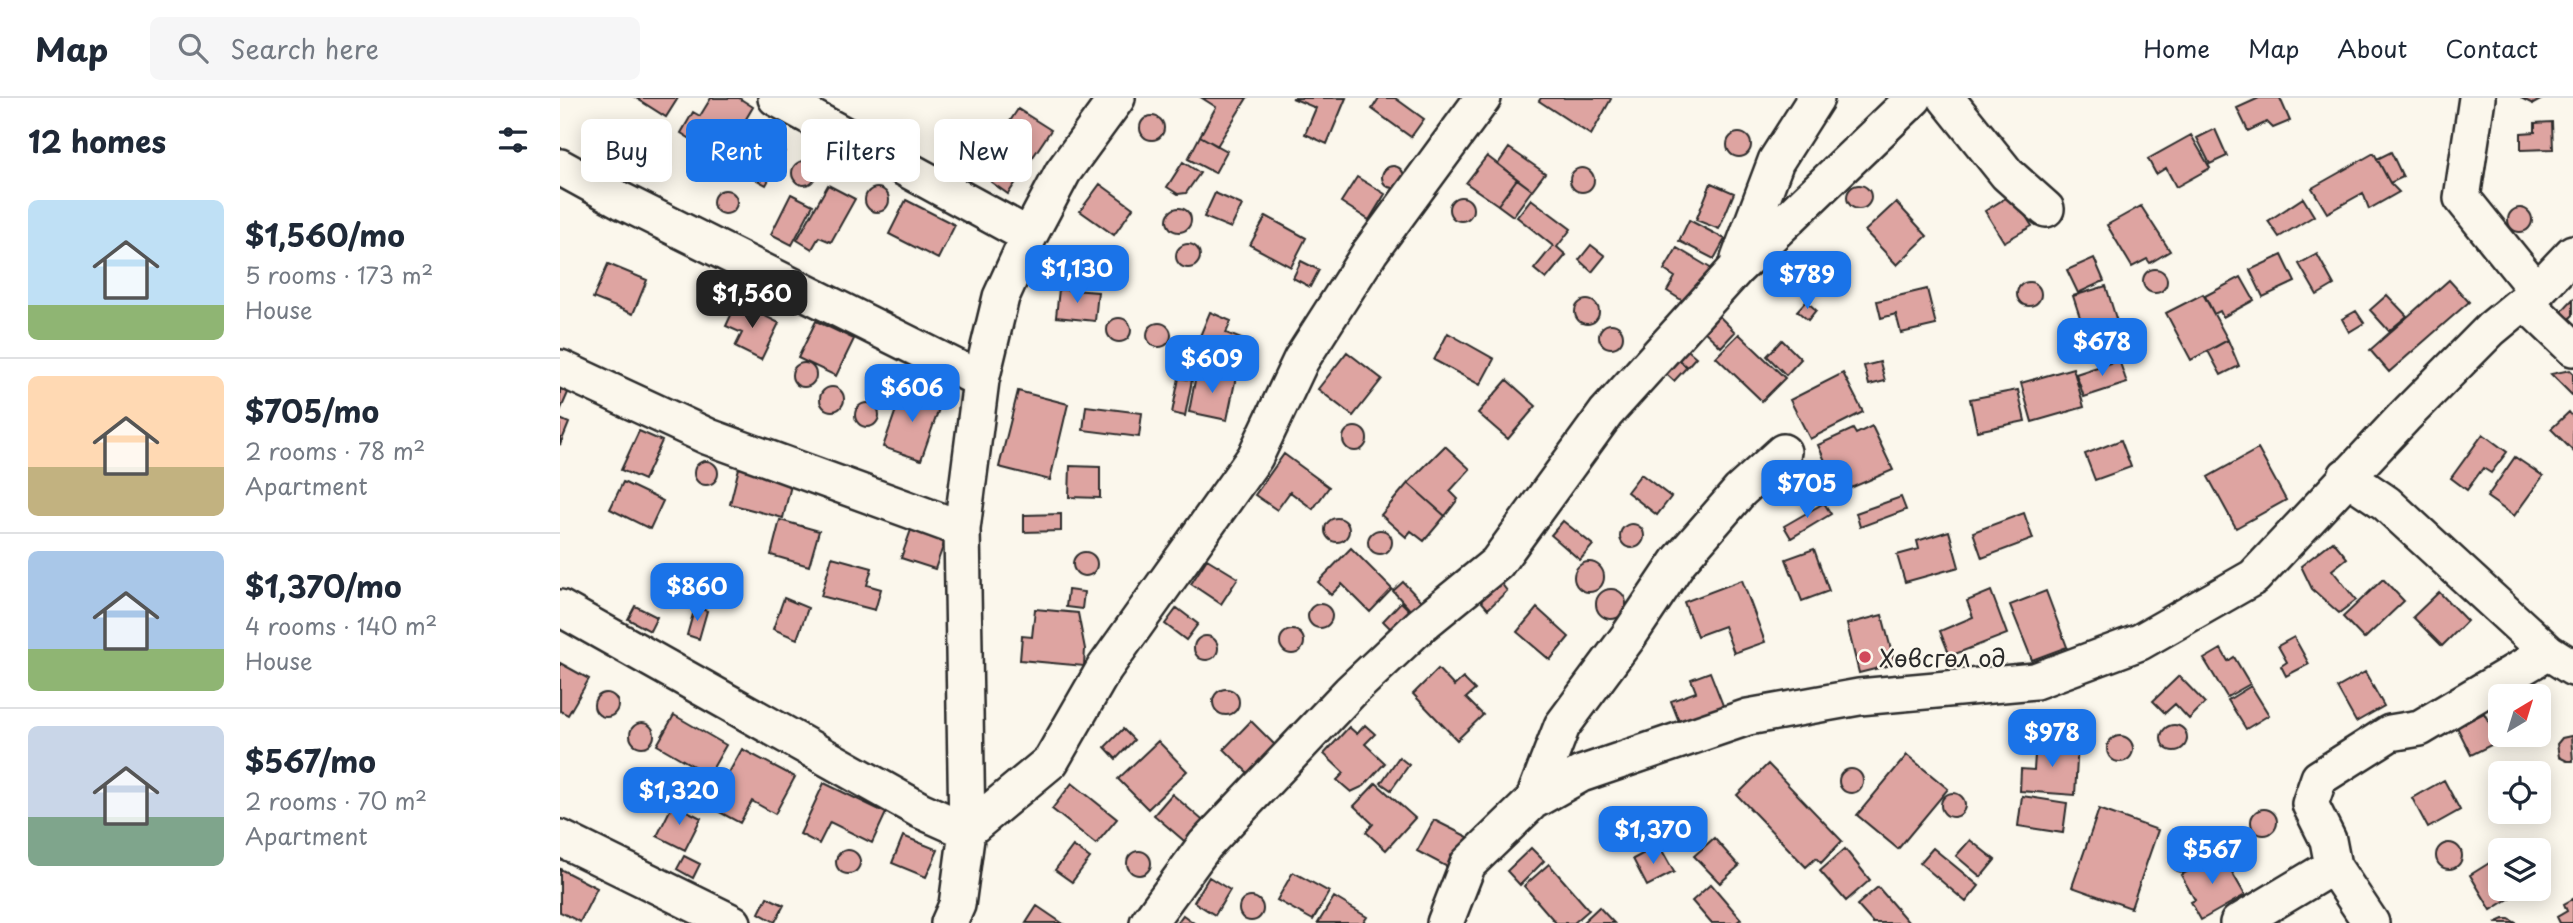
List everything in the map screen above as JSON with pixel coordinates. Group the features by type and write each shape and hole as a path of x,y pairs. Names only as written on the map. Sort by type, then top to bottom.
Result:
{"street":[{"path":"776,98 1029,236"},
{"path":"949,923 957,905 967,831 962,529 981,380 1001,296 1029,236 1063,172 1117,98"},
{"path":"967,831 1051,761 1104,669 1255,457 1301,360 1370,252 1483,98"},
{"path":"1735,269 1776,161 1816,98"},
{"path":"1148,923 1205,845 1350,692 1421,625 1497,564 1606,413 1735,269 1914,98"},
{"path":"1946,98 2007,174 2046,209"},
{"path":"2477,98 2462,198 2531,296 2573,348"},
{"path":"560,167 622,201 981,380"},
{"path":"1445,923 1468,864 1533,801 1581,774 1748,717 1859,697 2035,681 2140,642 2254,577 2346,476 2491,329 2531,296 2573,253"},
{"path":"560,368 709,437 962,529"},
{"path":"1533,801 1562,726 1628,637 1679,561 1740,491 1783,452"},
{"path":"2346,476 2386,503 2560,660 2420,728 2390,733 2319,778 2310,804 2328,840 2333,866 2371,923"},
{"path":"560,608 920,810 967,831"},
{"path":"560,838 733,923"},
{"path":"2238,923 2333,866"}],"building":[{"path":"636,98 678,98 666,117"},
{"path":"711,98 739,98 753,107 746,119 689,119 693,112 700,116"},
{"path":"1202,98 1247,98 1217,146 1200,136 1216,107"},
{"path":"1292,98 1346,98 1327,144 1305,134 1316,108"},
{"path":"1379,98 1395,98 1424,119 1411,137 1372,109"},
{"path":"1541,98 1611,99 1591,135 1539,101"},
{"path":"2259,98 2280,98 2290,121 2273,128 2267,122 2248,131 2237,108"},
{"path":"2521,98 2544,98 2533,104"},
{"path":"1018,109 1051,130 1032,158 1032,119 1011,119"},
{"path":"1152,116 1161,119 1164,128 1161,137 1152,140 1143,137 1140,128 1143,119"},
{"path":"2552,122 2553,149 2521,150 2521,133 2535,132 2535,123"},
{"path":"2215,129 2227,156 2210,164 2197,138"},
{"path":"1739,133 1748,136 1751,145 1748,154 1739,157 1730,154 1727,145 1730,136"},
{"path":"2191,135 2210,168 2176,187 2166,168 2156,174 2148,159"},
{"path":"1200,136 1227,151 1215,173 1188,159"},
{"path":"1509,148 1545,173 1532,190 1498,164"},
{"path":"2391,152 2403,177 2390,183 2377,159"},
{"path":"2374,153 2390,183 2399,192 2369,209 2363,193 2327,213 2312,188"},
{"path":"1487,156 1517,179 1498,205 1466,183"},
{"path":"799,162 801,182 811,182 809,184 799,184 793,178 793,168"},
{"path":"1183,162 1200,173 1186,193 1178,194 1167,187"},
{"path":"1389,166 1397,166 1404,173 1404,181 1397,188 1389,188 1382,181 1382,173"},
{"path":"1582,168 1591,171 1594,180 1591,189 1582,192 1573,189 1570,180 1573,171"},
{"path":"1357,177 1385,194 1369,220 1341,202"},
{"path":"1517,179 1532,190 1513,216 1498,205"},
{"path":"991,182 1016,182 1008,194"},
{"path":"1711,183 1734,193 1719,229 1696,220"},
{"path":"1100,184 1133,208 1114,235 1080,211"},
{"path":"828,185 855,199 831,242 819,237 812,249 797,240"},
{"path":"1859,185 1868,188 1871,197 1868,206 1859,209 1850,206 1847,197 1850,188"},
{"path":"877,188 888,195 889,200 882,211 877,212 866,205 865,200 872,189"},
{"path":"725,190 736,197 737,202 730,213 725,214 714,207 713,202 720,191"},
{"path":"1215,193 1242,205 1231,228 1204,217"},
{"path":"791,194 813,205 792,245 771,234"},
{"path":"2012,194 2032,226 2004,242 1985,211"},
{"path":"1461,197 1470,200 1473,209 1470,218 1461,221 1452,218 1449,209 1452,200"},
{"path":"2303,198 2314,216 2279,237 2268,221"},
{"path":"1531,199 1571,229 1557,247 1566,255 1546,279 1534,269 1553,246 1517,217"},
{"path":"906,200 955,225 938,259 889,234"},
{"path":"1896,202 1927,236 1897,265 1865,231"},
{"path":"2141,206 2170,251 2150,263 2147,259 2132,267 2107,225"},
{"path":"1179,208 1190,215 1191,220 1184,231 1179,232 1168,225 1167,220 1174,209"},
{"path":"2520,208 2531,215 2532,220 2525,231 2520,232 2509,225 2508,220 2515,209"},
{"path":"1266,216 1306,238 1291,267 1250,245"},
{"path":"1689,220 1725,239 1714,259 1679,241"},
{"path":"1188,244 1197,247 1200,256 1197,265 1188,268 1179,265 1176,256 1179,247"},
{"path":"1591,245 1605,256 1592,272 1579,260"},
{"path":"1677,248 1712,269 1691,306 1667,291 1675,277 1664,270"},
{"path":"2317,254 2334,285 2317,295 2299,264"},
{"path":"2282,255 2295,282 2263,297 2250,270"},
{"path":"2094,258 2104,281 2078,293 2067,270"},
{"path":"1301,261 1319,270 1310,287 1293,278"},
{"path":"608,264 647,280 633,314 593,298"},
{"path":"1833,264 1844,271 1845,276 1838,287 1833,288 1822,281 1821,276 1828,265"},
{"path":"2155,269 2166,276 2167,281 2160,292 2155,293 2144,286 2143,281 2150,270"},
{"path":"2241,277 2254,300 2223,317 2220,311 2214,314 2205,296"},
{"path":"2449,280 2469,302 2389,372 2370,350"},
{"path":"2029,282 2038,285 2041,294 2038,303 2029,306 2020,303 2017,294 2020,285"},
{"path":"2106,286 2122,338 2090,348 2073,296"},
{"path":"1059,289 1098,292 1095,321 1056,317"},
{"path":"1927,289 1936,325 1901,333 1896,314 1881,318 1877,301"},
{"path":"2203,294 2228,340 2191,360 2166,313"},
{"path":"2387,295 2407,316 2389,331 2370,310"},
{"path":"2573,299 2573,315 2566,322 2558,315"},
{"path":"1587,300 1596,303 1599,312 1596,321 1587,324 1578,321 1575,312 1578,303"},
{"path":"1806,301 1816,310 1808,320 1797,311"},
{"path":"737,302 779,323 761,360 735,347 742,333 726,326"},
{"path":"2356,311 2364,323 2349,332 2342,319"},
{"path":"1210,312 1231,321 1226,333 1244,340 1234,364 1195,348"},
{"path":"1717,314 1735,332 1721,347 1702,329"},
{"path":"1119,318 1130,325 1131,330 1124,341 1119,342 1108,335 1107,330 1114,319"},
{"path":"816,321 854,339 836,376 798,358"},
{"path":"1159,323 1168,326 1171,335 1168,344 1159,347 1150,344 1147,335 1150,326"},
{"path":"1611,324 1620,327 1623,336 1620,345 1611,348 1602,345 1599,336 1602,327"},
{"path":"1448,333 1494,359 1480,385 1434,360"},
{"path":"1739,334 1785,378 1762,401 1716,357"},
{"path":"1782,340 1801,359 1786,375 1767,356"},
{"path":"2228,340 2239,366 2221,375 2208,351"},
{"path":"1683,346 1696,357 1687,367 1674,356"},
{"path":"1347,352 1382,379 1353,416 1318,389"},
{"path":"1675,357 1687,367 1674,381 1663,371"},
{"path":"2119,360 2127,383 2084,397 2076,374"},
{"path":"1880,362 1885,381 1869,385 1864,366"},
{"path":"804,363 813,366 816,375 813,384 804,387 795,384 792,375 795,366"},
{"path":"2073,368 2084,407 2032,422 2021,383"},
{"path":"1197,370 1236,377 1227,420 1189,412"},
{"path":"2570,370 2573,373 2573,396 2551,374"},
{"path":"1843,373 1863,412 1810,439 1790,400"},
{"path":"1179,378 1192,380 1185,416 1172,413"},
{"path":"1507,380 1536,406 1508,439 1478,413"},
{"path":"560,381 571,386 560,411"},
{"path":"832,387 841,390 844,399 841,408 832,411 823,408 820,399 823,390"},
{"path":"904,387 942,400 921,460 883,447"},
{"path":"2018,390 2025,421 1977,431 1970,399"},
{"path":"1018,391 1068,404 1050,480 999,467"},
{"path":"867,403 878,410 879,415 872,426 867,427 856,420 855,415 862,404"},
{"path":"1086,406 1142,413 1139,437 1083,430"},
{"path":"2569,412 2573,417 2573,451 2551,429"},
{"path":"560,419 569,423 560,445"},
{"path":"1872,426 1893,470 1839,493 1818,445 1853,429 1856,434"},
{"path":"1355,427 1366,434 1367,439 1360,450 1355,451 1344,444 1343,439 1350,428"},
{"path":"639,431 662,441 644,480 621,470"},
{"path":"2483,434 2507,452 2491,473 2483,468 2467,490 2451,478"},
{"path":"2121,440 2131,467 2095,480 2085,454"},
{"path":"1445,446 1470,469 1450,491 1458,499 1445,516 1408,483"},
{"path":"2258,449 2286,500 2236,528 2208,477"},
{"path":"1284,454 1329,487 1313,509 1290,492 1277,510 1255,495"},
{"path":"2515,457 2543,476 2514,516 2487,497"},
{"path":"706,461 715,464 718,473 715,482 706,485 697,482 694,473 697,464"},
{"path":"1070,466 1100,467 1100,498 1069,497"},
{"path":"739,468 792,481 783,518 730,504"},
{"path":"1641,474 1671,497 1657,515 1627,492"},
{"path":"623,482 663,501 650,529 610,509"},
{"path":"1408,483 1445,516 1424,541 1411,531 1406,537 1381,515"},
{"path":"1901,497 1906,510 1860,527 1856,513"},
{"path":"1824,503 1831,514 1791,538 1784,526"},
{"path":"2024,513 2033,539 1982,558 1973,532"},
{"path":"1061,514 1061,531 1024,532 1024,515"},
{"path":"1337,518 1346,521 1349,530 1346,539 1337,542 1328,539 1325,530 1328,521"},
{"path":"780,520 819,531 809,566 771,555"},
{"path":"1563,521 1593,545 1580,560 1551,535"},
{"path":"1632,524 1643,531 1644,536 1637,547 1632,548 1621,541 1620,536 1627,525"},
{"path":"912,527 946,538 935,569 901,558"},
{"path":"1380,530 1389,533 1392,542 1389,551 1380,554 1371,551 1368,542 1371,533"},
{"path":"1949,531 1959,567 1905,582 1897,555 1919,549 1917,541"},
{"path":"2333,541 2347,558 2332,570 2356,600 2339,613 2312,589 2301,566"},
{"path":"1351,548 1392,589 1370,612 1342,584 1331,595 1318,582"},
{"path":"1814,549 1829,591 1802,601 1786,559"},
{"path":"1085,552 1096,559 1097,564 1090,575 1085,576 1074,569 1073,564 1080,553"},
{"path":"832,557 872,568 867,585 881,589 875,610 821,596"},
{"path":"1207,559 1238,578 1221,604 1191,584"},
{"path":"1589,562 1595,563 1603,571 1603,583 1595,591 1589,592 1583,591 1575,583 1574,577 1575,571 1583,563"},
{"path":"2383,579 2404,601 2364,639 2343,617"},
{"path":"1742,580 1765,642 1734,653 1724,626 1697,636 1684,602"},
{"path":"1403,582 1423,603 1413,613 1393,591"},
{"path":"1501,583 1507,591 1488,609 1481,601"},
{"path":"1611,589 1617,590 1625,598 1625,610 1617,618 1611,619 1605,618 1597,610 1596,604 1597,598 1605,590"},
{"path":"1068,590 1084,592 1082,609 1066,607"},
{"path":"1991,591 2007,634 1950,656 1940,631 1973,617 1967,601"},
{"path":"2046,591 2067,647 2032,660 2010,605"},
{"path":"2439,592 2467,621 2442,646 2413,617"},
{"path":"784,598 808,608 797,639 773,629"},
{"path":"1401,602 1411,612 1393,631 1383,621"},
{"path":"1320,604 1331,611 1332,616 1325,627 1320,628 1309,621 1308,616 1315,605"},
{"path":"635,606 657,617 650,631 628,619"},
{"path":"695,607 707,611 699,639 687,635"},
{"path":"1177,608 1198,624 1186,640 1165,624"},
{"path":"1537,608 1569,637 1550,660 1517,632"},
{"path":"1035,609 1078,613 1085,649 1084,666 1020,660 1022,636 1032,637"},
{"path":"1882,615 1895,664 1859,673 1847,624"},
{"path":"1292,630 1303,637 1304,642 1297,653 1292,654 1281,647 1280,642 1287,631"},
{"path":"1206,636 1217,643 1218,648 1211,659 1206,660 1195,653 1194,648 1201,637"},
{"path":"2294,637 2309,664 2286,676 2281,666 2287,662 2278,646"},
{"path":"2221,649 2228,661 2234,657 2250,684 2227,697 2204,659"},
{"path":"560,663 589,679 568,715 560,711"},
{"path":"1438,669 1454,686 1463,678 1475,690 1466,698 1483,715 1457,740 1413,694"},
{"path":"1710,672 1724,708 1680,724 1671,701 1696,692 1691,679"},
{"path":"2365,672 2384,706 2356,722 2337,688"},
{"path":"2179,676 2205,703 2189,719 2175,704 2165,713 2153,701"},
{"path":"2251,686 2269,715 2246,729 2228,700"},
{"path":"1226,689 1235,693 1239,702 1235,711 1226,715 1217,711 1213,702 1217,693"},
{"path":"606,693 615,696 618,705 615,714 606,717 597,714 594,705 597,696"},
{"path":"2484,713 2488,720 2488,746 2471,755 2457,727"},
{"path":"674,715 726,745 709,775 657,745"},
{"path":"1251,721 1277,747 1250,775 1224,749"},
{"path":"642,723 651,726 654,735 651,744 642,747 633,744 630,735 633,726"},
{"path":"1365,725 1375,734 1365,744 1385,763 1364,786 1351,792 1337,780 1344,773 1324,754 1349,727 1357,734"},
{"path":"2174,725 2183,729 2187,738 2183,747 2174,751 2165,747 2161,738 2165,729"},
{"path":"1123,729 1134,740 1116,759 1105,747"},
{"path":"2120,736 2129,740 2133,749 2129,758 2120,762 2111,758 2107,749 2111,740"},
{"path":"2571,736 2573,761 2567,761 2559,757 2557,744 2562,738"},
{"path":"2036,739 2078,742 2075,795 2020,791 2021,769 2034,770"},
{"path":"1158,741 1187,771 1148,809 1118,779"},
{"path":"742,749 795,777 775,814 752,801 740,823 710,807"},
{"path":"1907,755 1948,789 1898,849 1857,815"},
{"path":"1399,757 1409,765 1391,790 1381,783"},
{"path":"1768,764 1842,841 1821,863 1816,858 1806,867 1737,795"},
{"path":"1851,769 1860,772 1863,781 1860,790 1851,793 1842,790 1839,781 1842,772"},
{"path":"2444,780 2460,810 2428,828 2412,798"},
{"path":"824,783 886,813 872,843 830,822 819,844 800,834"},
{"path":"1072,783 1117,819 1096,844 1052,809"},
{"path":"1376,783 1415,818 1386,850 1366,832 1373,824 1354,806"},
{"path":"1953,793 1964,800 1965,805 1958,816 1953,817 1942,810 1941,805 1948,794"},
{"path":"1172,794 1208,825 1190,846 1154,815"},
{"path":"2022,796 2067,803 2063,833 2018,826"},
{"path":"673,804 701,818 685,850 657,836"},
{"path":"2099,809 2158,830 2131,908 2072,887"},
{"path":"2264,809 2273,813 2277,822 2273,831 2264,835 2255,831 2251,822 2255,813"},
{"path":"1434,820 1470,838 1453,870 1417,851"},
{"path":"903,836 938,850 926,877 892,863"},
{"path":"1714,838 1739,866 1720,883 1694,856"},
{"path":"1970,840 1995,860 1981,877 1956,856"},
{"path":"2449,843 2458,847 2462,856 2458,865 2449,869 2440,865 2436,856 2440,847"},
{"path":"1659,845 1674,872 1647,886 1633,859"},
{"path":"1073,846 1090,858 1072,882 1055,870"},
{"path":"2183,846 2192,850 2196,859 2192,868 2183,872 2174,868 2170,859 2174,850"},
{"path":"1531,848 1544,861 1520,885 1507,871"},
{"path":"1933,848 1979,886 1966,902 1920,863"},
{"path":"1845,849 1870,880 1846,901 1820,871"},
{"path":"848,850 859,857 860,862 853,873 848,874 837,867 836,862 843,851"},
{"path":"1139,851 1150,858 1151,863 1144,874 1139,875 1128,868 1127,863 1134,852"},
{"path":"2221,853 2245,895 2201,920 2191,902 2195,900 2181,875"},
{"path":"684,856 700,864 693,878 677,869"},
{"path":"1549,864 1589,910 1574,923 1556,923 1524,886"},
{"path":"2488,864 2488,901 2505,901 2491,910 2470,875"},
{"path":"560,869 597,888 580,922 560,912"},
{"path":"1293,872 1329,892 1313,920 1277,900"},
{"path":"1209,877 1230,890 1215,915 1194,902"},
{"path":"1711,884 1741,919 1736,923 1711,923 1692,901"},
{"path":"1878,887 1909,923 1873,923 1857,905"},
{"path":"767,897 784,905 775,922 759,913"},
{"path":"1251,897 1262,904 1263,909 1256,920 1251,921 1240,914 1239,909 1246,898"},
{"path":"1334,897 1367,917 1363,923 1318,923"},
{"path":"2573,899 2573,923 2560,923 2557,917 2567,911 2564,904"},
{"path":"1037,906 1062,923 1026,923"},
{"path":"1599,907 1614,923 1582,923"},
{"path":"1183,915 1194,923 1177,923"},
{"path":"2509,919 2516,923 2495,923"}],"place":[{"name":"Хөвсгөл од","path":"1865,657"}]}
